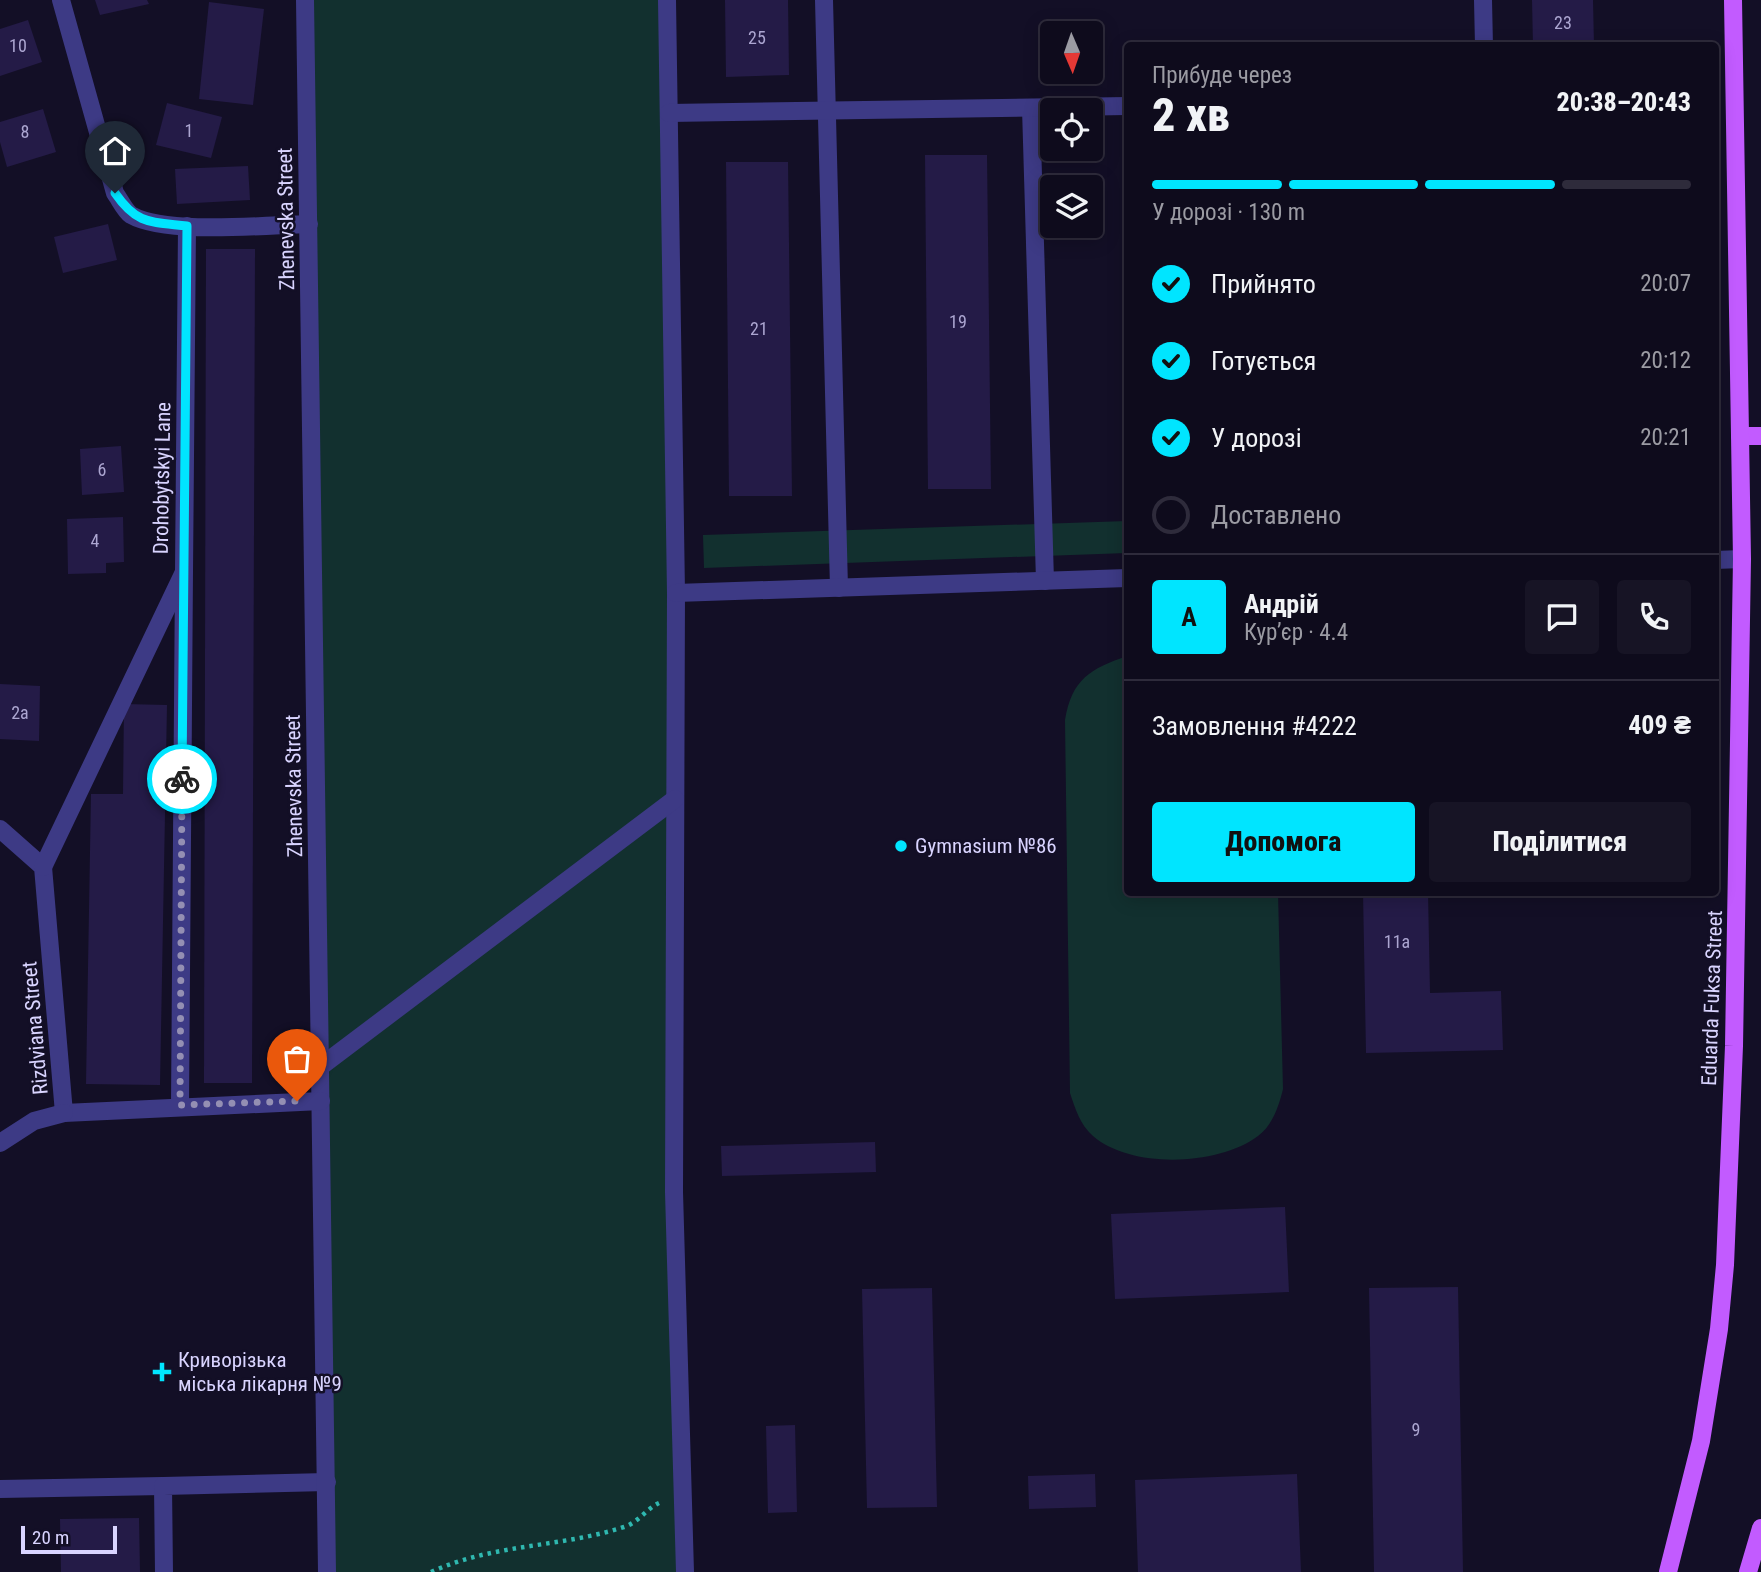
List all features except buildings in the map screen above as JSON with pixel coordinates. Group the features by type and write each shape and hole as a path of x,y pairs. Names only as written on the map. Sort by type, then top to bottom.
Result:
{"main road":[{"name":"Eduarda Fuksa Street","path":"1668,1572 1701,1441 1717,1343 1725,1265 1738,930 1742,559 1733,0"},
{"path":"1740,436 1761,436"},
{"path":"1748,1572 1761,1528"}],"street":[{"path":"61,0 115,193 129,214 152,222 187,226 309,224"},
{"name":"Zhenevska Street","path":"305,0 327,1572"},
{"path":"667,0 676,593 674,1192 685,1572"},
{"path":"824,0 839,588"},
{"path":"1483,0 1484,42"},
{"path":"669,113 1124,106"},
{"path":"1031,108 1045,581"},
{"name":"Drohobytskyi Lane","path":"43,867 184,572 187,226"},
{"path":"1719,560 1742,559"},
{"path":"180,1105 184,572"},
{"path":"676,593 1124,578"},
{"path":"320,1067 675,799"},
{"path":"0,829 43,867"},
{"name":"Rizdviana Street","path":"43,867 64,1113 180,1105 321,1101"},
{"path":"0,1143 34,1121 64,1113"},
{"path":"0,1489 327,1482"},
{"path":"163,1486 164,1572"}],"path":[{"path":"431,1572 481,1553 589,1536 628,1526 640,1520 653,1506 683,1494"}],"green space":[{"path":"305,0 667,0 685,1572 327,1572"},
{"path":"1124,521 1124,553 704,568 703,535"},
{"path":"1124,657 1124,896 1278,896 1283,1089 1274,1115 1263,1132 1241,1146 1221,1153 1175,1160 1129,1154 1109,1147 1085,1127 1070,1093 1065,720 1072,695 1078,685 1103,666"}],"way so far":[{"path":"182,779 180,1105 297,1101"}],"place":[{"name":"Gymnasium №86","path":"901,846"},
{"name":"Криворізька міська лікарня №9","path":"162,1372"}],"route":[{"path":"115,193 129,214 152,222 187,226 182,779"}]}
